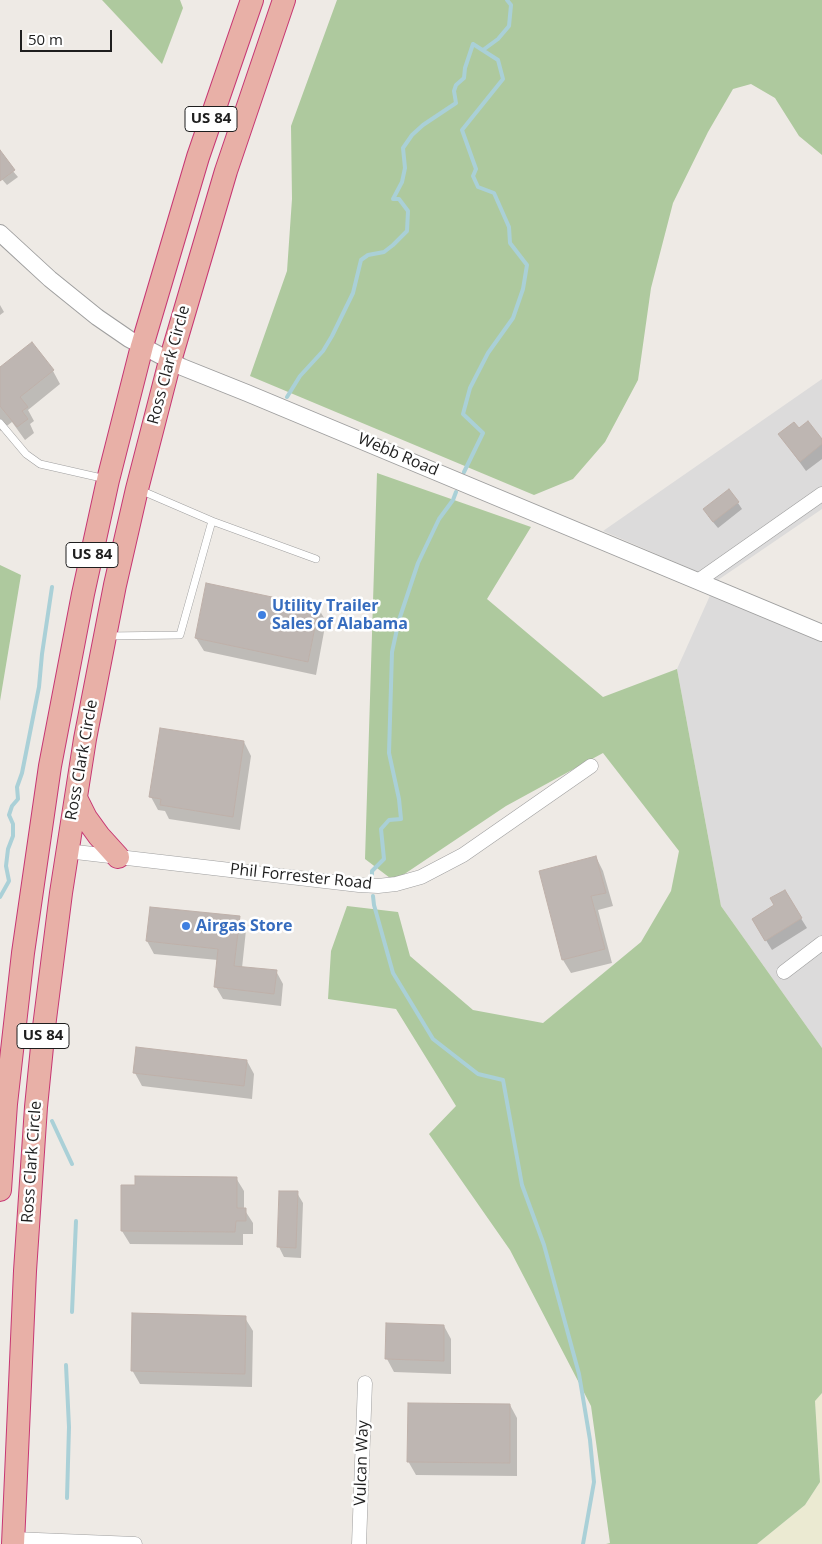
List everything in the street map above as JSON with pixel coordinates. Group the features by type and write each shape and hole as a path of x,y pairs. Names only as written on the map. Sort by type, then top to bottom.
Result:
{"highway":[{"name":"Ross Clark Circle","path":"0,1190 6,1104 21,963 67,673 108,480 142,346 198,157 252,0"},
{"name":"Ross Clark Circle","path":"8,1540 36,1107 44,1027 67,851 76,798 105,636 137,489 170,361 278,2"},
{"path":"108,480 137,489"},
{"path":"76,798 86,818 118,857"},
{"path":"38,847 67,851"},
{"path":"6,1104 36,1107"}],"street":[{"name":"Webb Road","path":"0,233 75,300 97,317 142,346 170,361 822,633"},
{"path":"698,581 822,494"},
{"name":"Phil Forrester Road","path":"67,851 359,885 378,886 396,884 421,877 457,859 591,766"},
{"path":"784,972 822,943"},
{"name":"Vulcan Way","path":"359,1544 365,1383"},
{"path":"8,1540 135,1544"}],"lane":[{"path":"0,423 26,454 40,464 108,480"},
{"path":"137,489 212,521 316,559"},
{"path":"105,636 180,635 212,521"}],"shaded area":[{"path":"822,379 822,509 718,580 822,626 822,1048 721,906 677,669 717,580 603,531"}],"green space":[{"path":"102,0 180,0 183,8 162,64"},
{"path":"337,0 822,0 822,155 799,136 775,98 751,84 733,89 708,132 673,203 651,288 638,380 605,442 573,479 534,495 250,376 287,271 292,199 291,126"},
{"path":"377,473 531,527 487,599 603,697 677,669 721,906 822,1048 822,1393 815,1401 820,1482 805,1505 757,1544 606,1544 610,1543 591,1406 510,1250 429,1134 456,1106 396,1009 328,999 331,951 347,906 398,912 410,956 473,1010 543,1023 641,942 671,891 679,851 603,753 506,806 394,881 365,859"},
{"path":"0,565 21,575 0,701"},
{"path":"822,1393 822,1544 757,1544 805,1505 820,1482 815,1401"}],"building":[{"path":"0,150 15,170 0,181"},
{"path":"32,342 54,370 20,397 28,407 22,411 28,419 17,427 0,406 0,367"},
{"path":"808,421 822,439 822,444 800,462 778,434 794,422 799,428"},
{"path":"729,489 739,502 713,522 703,509"},
{"path":"206,583 319,607 308,662 195,638"},
{"path":"160,728 244,741 233,817 160,805 161,799 149,797"},
{"path":"596,856 606,893 591,896 605,949 562,960 539,871"},
{"path":"785,890 802,918 765,941 752,919 774,905 770,898"},
{"path":"150,907 240,916 234,966 277,970 274,994 214,987 218,949 146,941"},
{"path":"136,1047 247,1060 244,1086 133,1073"},
{"path":"135,1176 237,1177 237,1208 246,1208 246,1221 236,1221 235,1232 121,1231 121,1185 135,1185"},
{"path":"279,1191 298,1191 296,1248 277,1247"},
{"path":"132,1313 246,1316 245,1374 131,1371"},
{"path":"386,1323 444,1325 444,1361 385,1359"},
{"path":"408,1403 510,1404 510,1463 407,1462"}],"waterway":[{"path":"483,50 498,39 509,26 511,5 507,0"},
{"path":"287,397 300,376 323,351 332,336 353,293 361,260 368,255 384,252 407,231 408,211 399,199 393,199 402,182 405,168 403,148 412,135 423,125 456,103 454,91 456,85 464,78 465,68 473,44 498,60 503,79 462,130 476,169 473,176 478,187 494,193 509,227 510,243 527,265 523,289 513,318 488,353 470,388 463,414 483,433 464,472"},
{"path":"372,876 372,871 384,859 381,829 389,820 401,819 399,799 389,753 392,652 399,620 418,563 439,519 453,500 456,492"},
{"path":"0,897 9,881 6,866 8,849 13,836 13,824 9,815 12,806 18,799 17,787 22,773 39,687 52,587"},
{"path":"373,896 393,973 433,1039 478,1074 503,1080 522,1185 544,1245 579,1374 590,1440 594,1482 583,1544"},
{"path":"52,1121 72,1164"},
{"path":"72,1312 76,1221"},
{"path":"66,1365 69,1427 67,1498"}],"place":[{"name":"Utility Trailer Sales of Alabama","path":"262,615"},
{"name":"Airgas Store","path":"186,926"}]}
